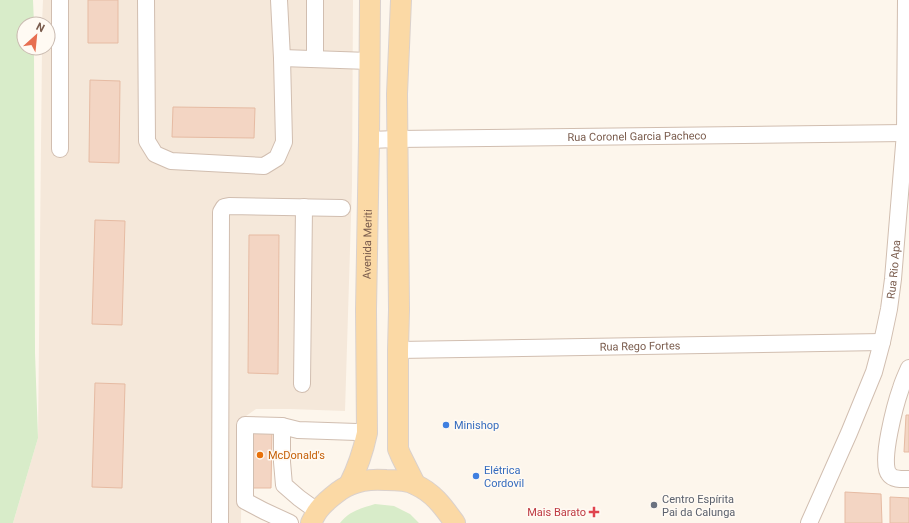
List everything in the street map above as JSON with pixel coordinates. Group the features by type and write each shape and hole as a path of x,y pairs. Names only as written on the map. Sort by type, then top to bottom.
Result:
{"main road":[{"name":"Avenida Meriti","path":"349,485 358,468 367,433 366,310 370,0"},
{"path":"401,0 397,94 399,310 398,449 415,484"},
{"path":"314,517 326,502 349,485 372,480 396,480 415,484 429,492 438,500 455,523"}],"street":[{"path":"60,0 60,149"},
{"path":"146,0 147,141 154,154 171,161 264,166 277,158 284,142 279,0"},
{"path":"315,0 315,59"},
{"name":"Rua Rio Apa","path":"809,523 850,433 874,372 889,308 893,279 905,133 906,0"},
{"path":"282,58 369,61"},
{"name":"Rua Coronel Garcia Pacheco","path":"369,140 397,138 905,133"},
{"path":"220,523 221,212 224,207 229,206 342,208"},
{"path":"302,384 304,207"},
{"name":"Rua Rego Fortes","path":"398,350 882,342"},
{"path":"909,368 901,388 892,419 885,462 886,470 892,477 909,479"},
{"path":"290,523 245,501 246,426 282,426 298,430 367,433"},
{"path":"282,426 282,462 284,485 299,498 314,517"}],"shaded area":[{"path":"43,0 353,0 352,185 345,411 256,409 246,416 242,426 241,523 13,523 38,438 42,56 56,56 56,16 42,16"}],"green space":[{"path":"0,0 33,0 34,16 16,16 16,56 34,56 35,353 38,438 13,523 0,523"},
{"path":"375,504 394,506 410,514 419,523 340,523 352,513"}],"building":[{"path":"88,0 118,0 118,43 88,43"},
{"path":"90,80 120,81 119,163 89,162"},
{"path":"173,107 255,108 254,138 172,137"},
{"path":"95,220 125,221 122,325 92,324"},
{"path":"249,235 279,235 278,374 248,373"},
{"path":"95,383 125,384 122,488 92,487"},
{"path":"906,415 909,415 909,452 904,452"},
{"name":"McDonald's","path":"248,432 272,432 271,488 248,488"},
{"path":"845,492 881,494 882,523 845,523"},
{"path":"890,497 909,498 909,523 890,523"}],"place":[{"name":"Minishop","path":"446,425"},
{"name":"McDonald's","path":"260,455"},
{"name":"Elétrica Cordovil","path":"476,476"},
{"name":"Centro Espírita Pai da Calunga","path":"654,505"},
{"name":"Mais Barato","path":"594,512"}]}
